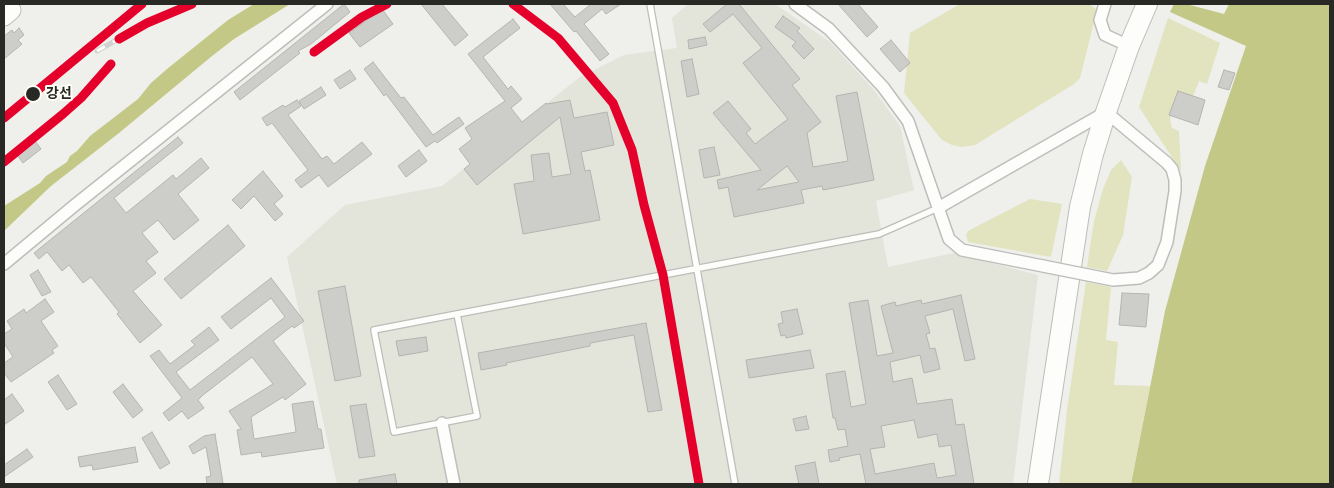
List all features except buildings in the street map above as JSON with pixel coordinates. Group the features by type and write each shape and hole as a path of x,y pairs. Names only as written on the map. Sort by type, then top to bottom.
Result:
{"highway":[{"path":"1038,484 1080,207 1106,112 1129,46 1147,4"}],"street":[{"path":"4,264 82,199 327,4"},
{"path":"795,4 829,29 883,87 908,121 938,208 950,239 962,250 1113,280 1139,278 1149,273 1158,265 1167,242 1175,180 1172,169 1167,162 1106,112 938,208"},
{"path":"1105,4 1100,20 1105,35 1129,46"},
{"path":"442,423 454,484"}],"lane":[{"path":"650,4 735,484"},
{"path":"457,314 477,416 394,432 374,330 457,314 696,268 880,234 938,208"}],"shaded area":[{"path":"254,4 290,4 234,39 212,56 51,186 4,231 4,206 40,183 46,176 67,162 70,156 90,136 138,99 151,83 167,69 228,20"},
{"path":"688,4 775,4 830,42 874,90 900,126 914,190 876,201 888,267 954,253 1038,275 1013,484 337,484 287,257 345,205 442,186 580,77 624,55 677,48 672,18"},
{"path":"960,4 1089,4 1097,10 1080,78 1074,84 975,145 962,147 942,140 904,93 910,33"},
{"path":"1174,4 1186,4 1224,14 1229,4 1330,4 1330,484 1131,484 1165,311 1205,166 1246,46 1170,12"},
{"path":"1168,18 1220,43 1207,84 1199,81 1192,99 1178,94 1170,119 1172,128 1179,131 1181,171 1139,107"},
{"path":"1121,160 1132,177 1123,235 1107,271 1087,267 1094,221 1103,189 1111,170"},
{"path":"1030,199 1062,204 1051,257 968,242 966,235 968,231"},
{"path":"1086,282 1111,287 1106,340 1118,342 1114,385 1150,386 1131,484 1059,484 1067,410"}],"railway":[{"path":"97,51 147,23 192,4"},
{"path":"314,52 362,17 387,4"},
{"path":"513,4 558,38 613,103 632,150 644,205 663,275 699,484"},
{"path":"4,162 81,98 111,64"}],"transit line":[{"path":"4,118 142,4"},
{"path":"119,39 147,23 192,4"},
{"path":"314,52 362,17 387,4"},
{"path":"513,4 558,38 613,103 632,150 644,205 663,275 699,484"},
{"path":"4,162 81,98 111,64"}],"place":[{"name":"강선","path":"33,94"}]}
